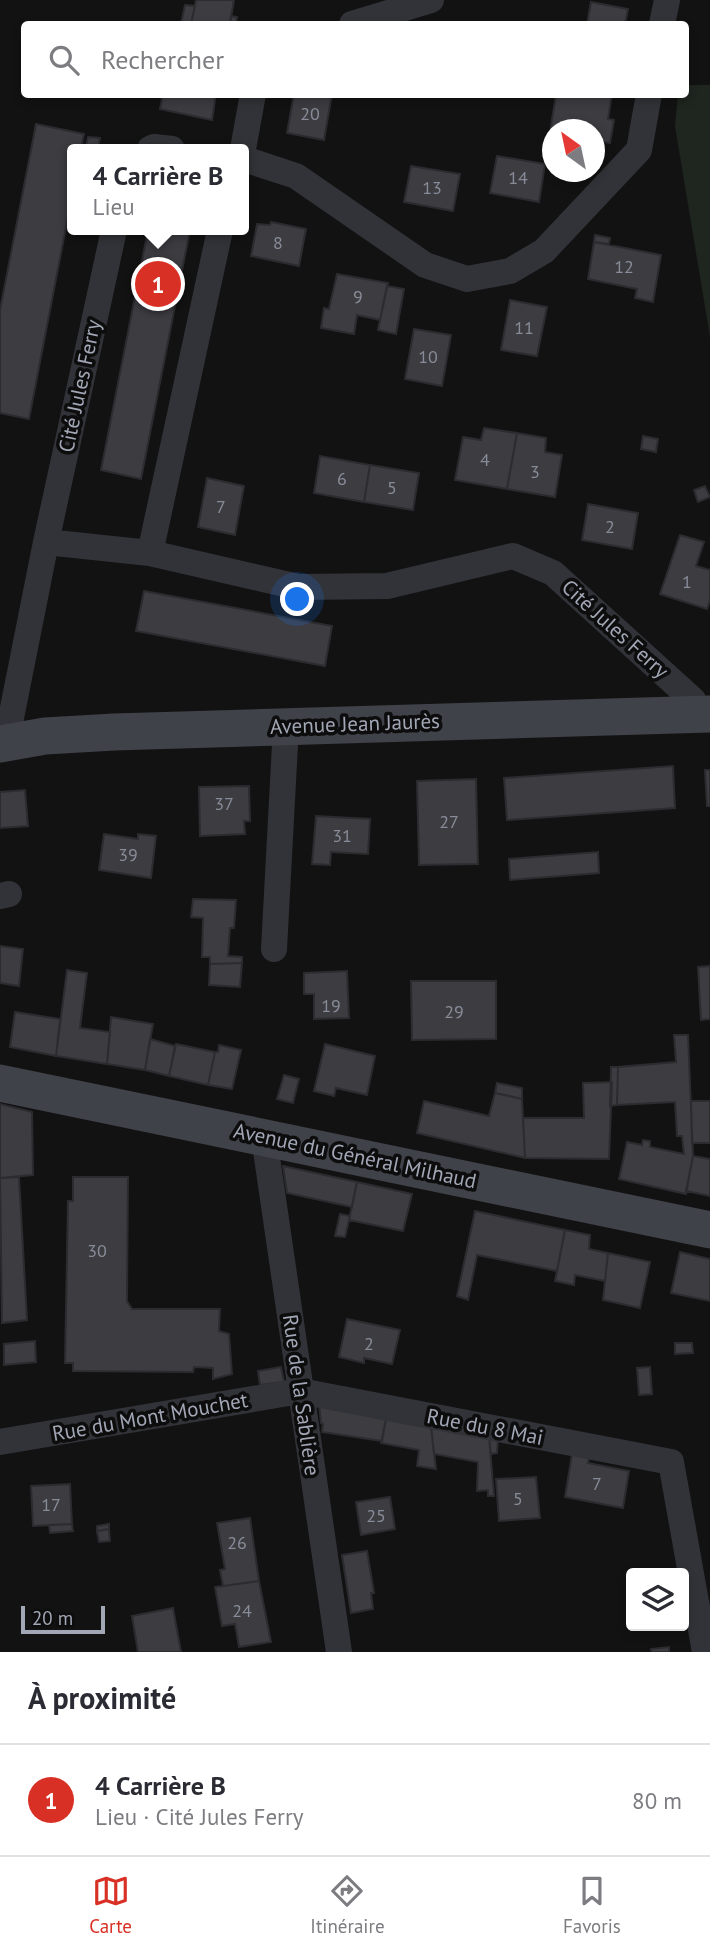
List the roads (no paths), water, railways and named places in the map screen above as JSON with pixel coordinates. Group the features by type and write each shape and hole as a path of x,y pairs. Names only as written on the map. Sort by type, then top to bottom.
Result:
{"main road":[{"name":"Avenue Jean Jaurès","path":"3,744 59,735 702,713"},
{"name":"Avenue du Général Milhaud","path":"0,1083 710,1230"}],"street":[{"path":"362,21 431,0"},
{"path":"663,21 667,0"},
{"path":"244,144 252,98"},
{"path":"249,161 296,176 425,265 467,279 510,271 544,251 639,150 648,98"},
{"name":"Cité Jules Ferry","path":"3,744 113,235"},
{"path":"150,553 218,235"},
{"name":"Cité Jules Ferry","path":"46,542 150,553 298,587 387,586 513,556 554,573 693,700 702,713"},
{"path":"274,949 286,726"},
{"name":"Rue de la Sablière","path":"264,1137 339,1652"},
{"name":"Rue du Mont Mouchet","path":"0,1442 300,1391"},
{"name":"Rue du 8 Mai","path":"300,1391 671,1462 705,1652"}],"place":[{"name":"4 Carrière B","path":"158,284"}]}
